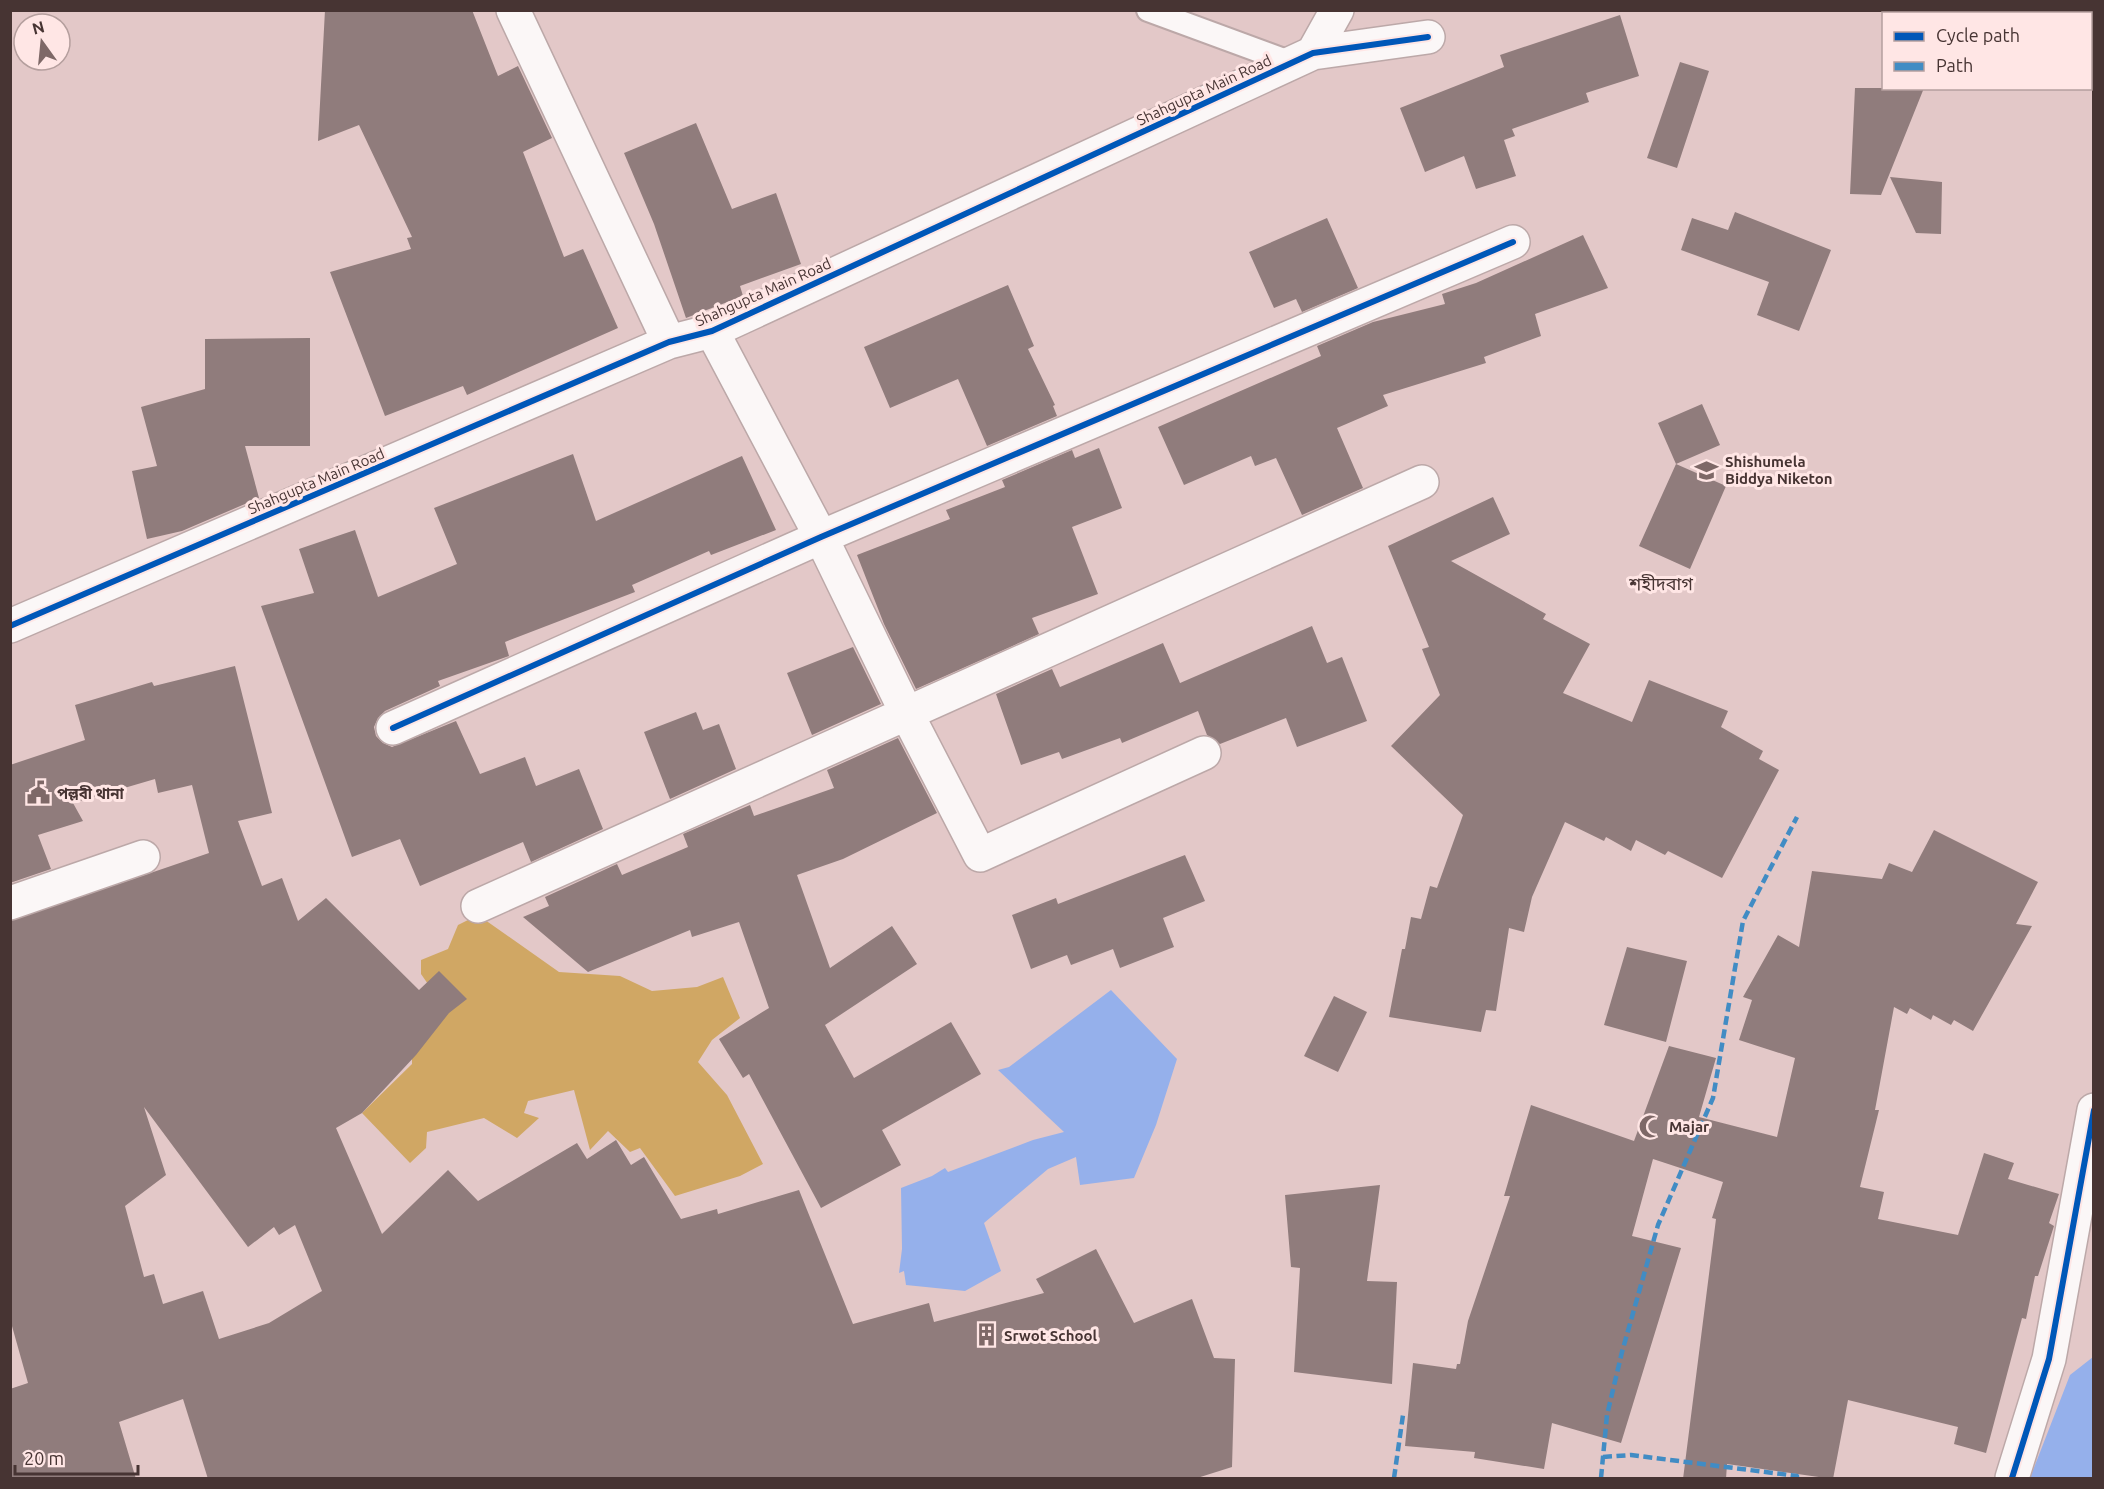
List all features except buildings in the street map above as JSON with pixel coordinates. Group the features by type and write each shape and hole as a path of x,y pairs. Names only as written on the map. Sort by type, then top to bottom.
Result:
{"street":[{"path":"513,10 669,342"},
{"path":"1303,58 1337,10"},
{"name":"Shahgupta Main Road","path":"10,626 669,342 712,331 1303,58 1428,37"},
{"path":"393,728 821,537 1512,242"},
{"path":"712,331 821,537 907,714 980,855 1204,753"},
{"path":"478,906 1422,482"},
{"path":"10,903 143,857"},
{"path":"2012,1479 2049,1359 2094,1110"}],"lane":[{"path":"1148,10 1303,58"}],"shaded area":[{"path":"478,915 559,972 620,976 652,991 697,987 723,977 740,1018 712,1040 698,1062 727,1095 763,1164 740,1176 675,1196 640,1148 630,1152 608,1131 590,1150 574,1090 528,1101 524,1113 539,1118 517,1138 484,1118 427,1132 426,1148 410,1163 362,1113 412,1064 412,1038 448,1013 421,974 421,960 448,949 458,925"}],"water":[{"path":"1111,990 1177,1059 1156,1125 1134,1178 1080,1185 1076,1157 1048,1169 984,1223 1001,1271 965,1291 906,1285 904,1271 899,1273 902,1249 901,1188 932,1176 945,1168 948,1172 1033,1140 1064,1132 998,1070 1009,1067"},
{"path":"2093,1357 2093,1478 2030,1478 2070,1375"}],"marked path":[{"path":"1601,1478 1607,1415 1622,1352 1658,1225 1713,1098 1743,921 1797,817"},
{"path":"1394,1478 1403,1415"},
{"path":"1603,1457 1631,1455 1797,1476 1797,1478"}],"cycle path":[{"path":"10,626 669,342 712,331 1313,53 1428,37"},
{"path":"393,728 821,537 1513,242"},
{"path":"2012,1478 2049,1359 2094,1110"}],"place":[{"name":"Shishumela Biddya Niketon","path":"1707,470"},
{"name":"পল্লবী থানা","path":"39,793"},
{"name":"Majar","path":"1651,1126"},
{"name":"Srwot School","path":"986,1335"}],"district":[{"name":"শহীদবাগ","path":"1661,583"}]}
